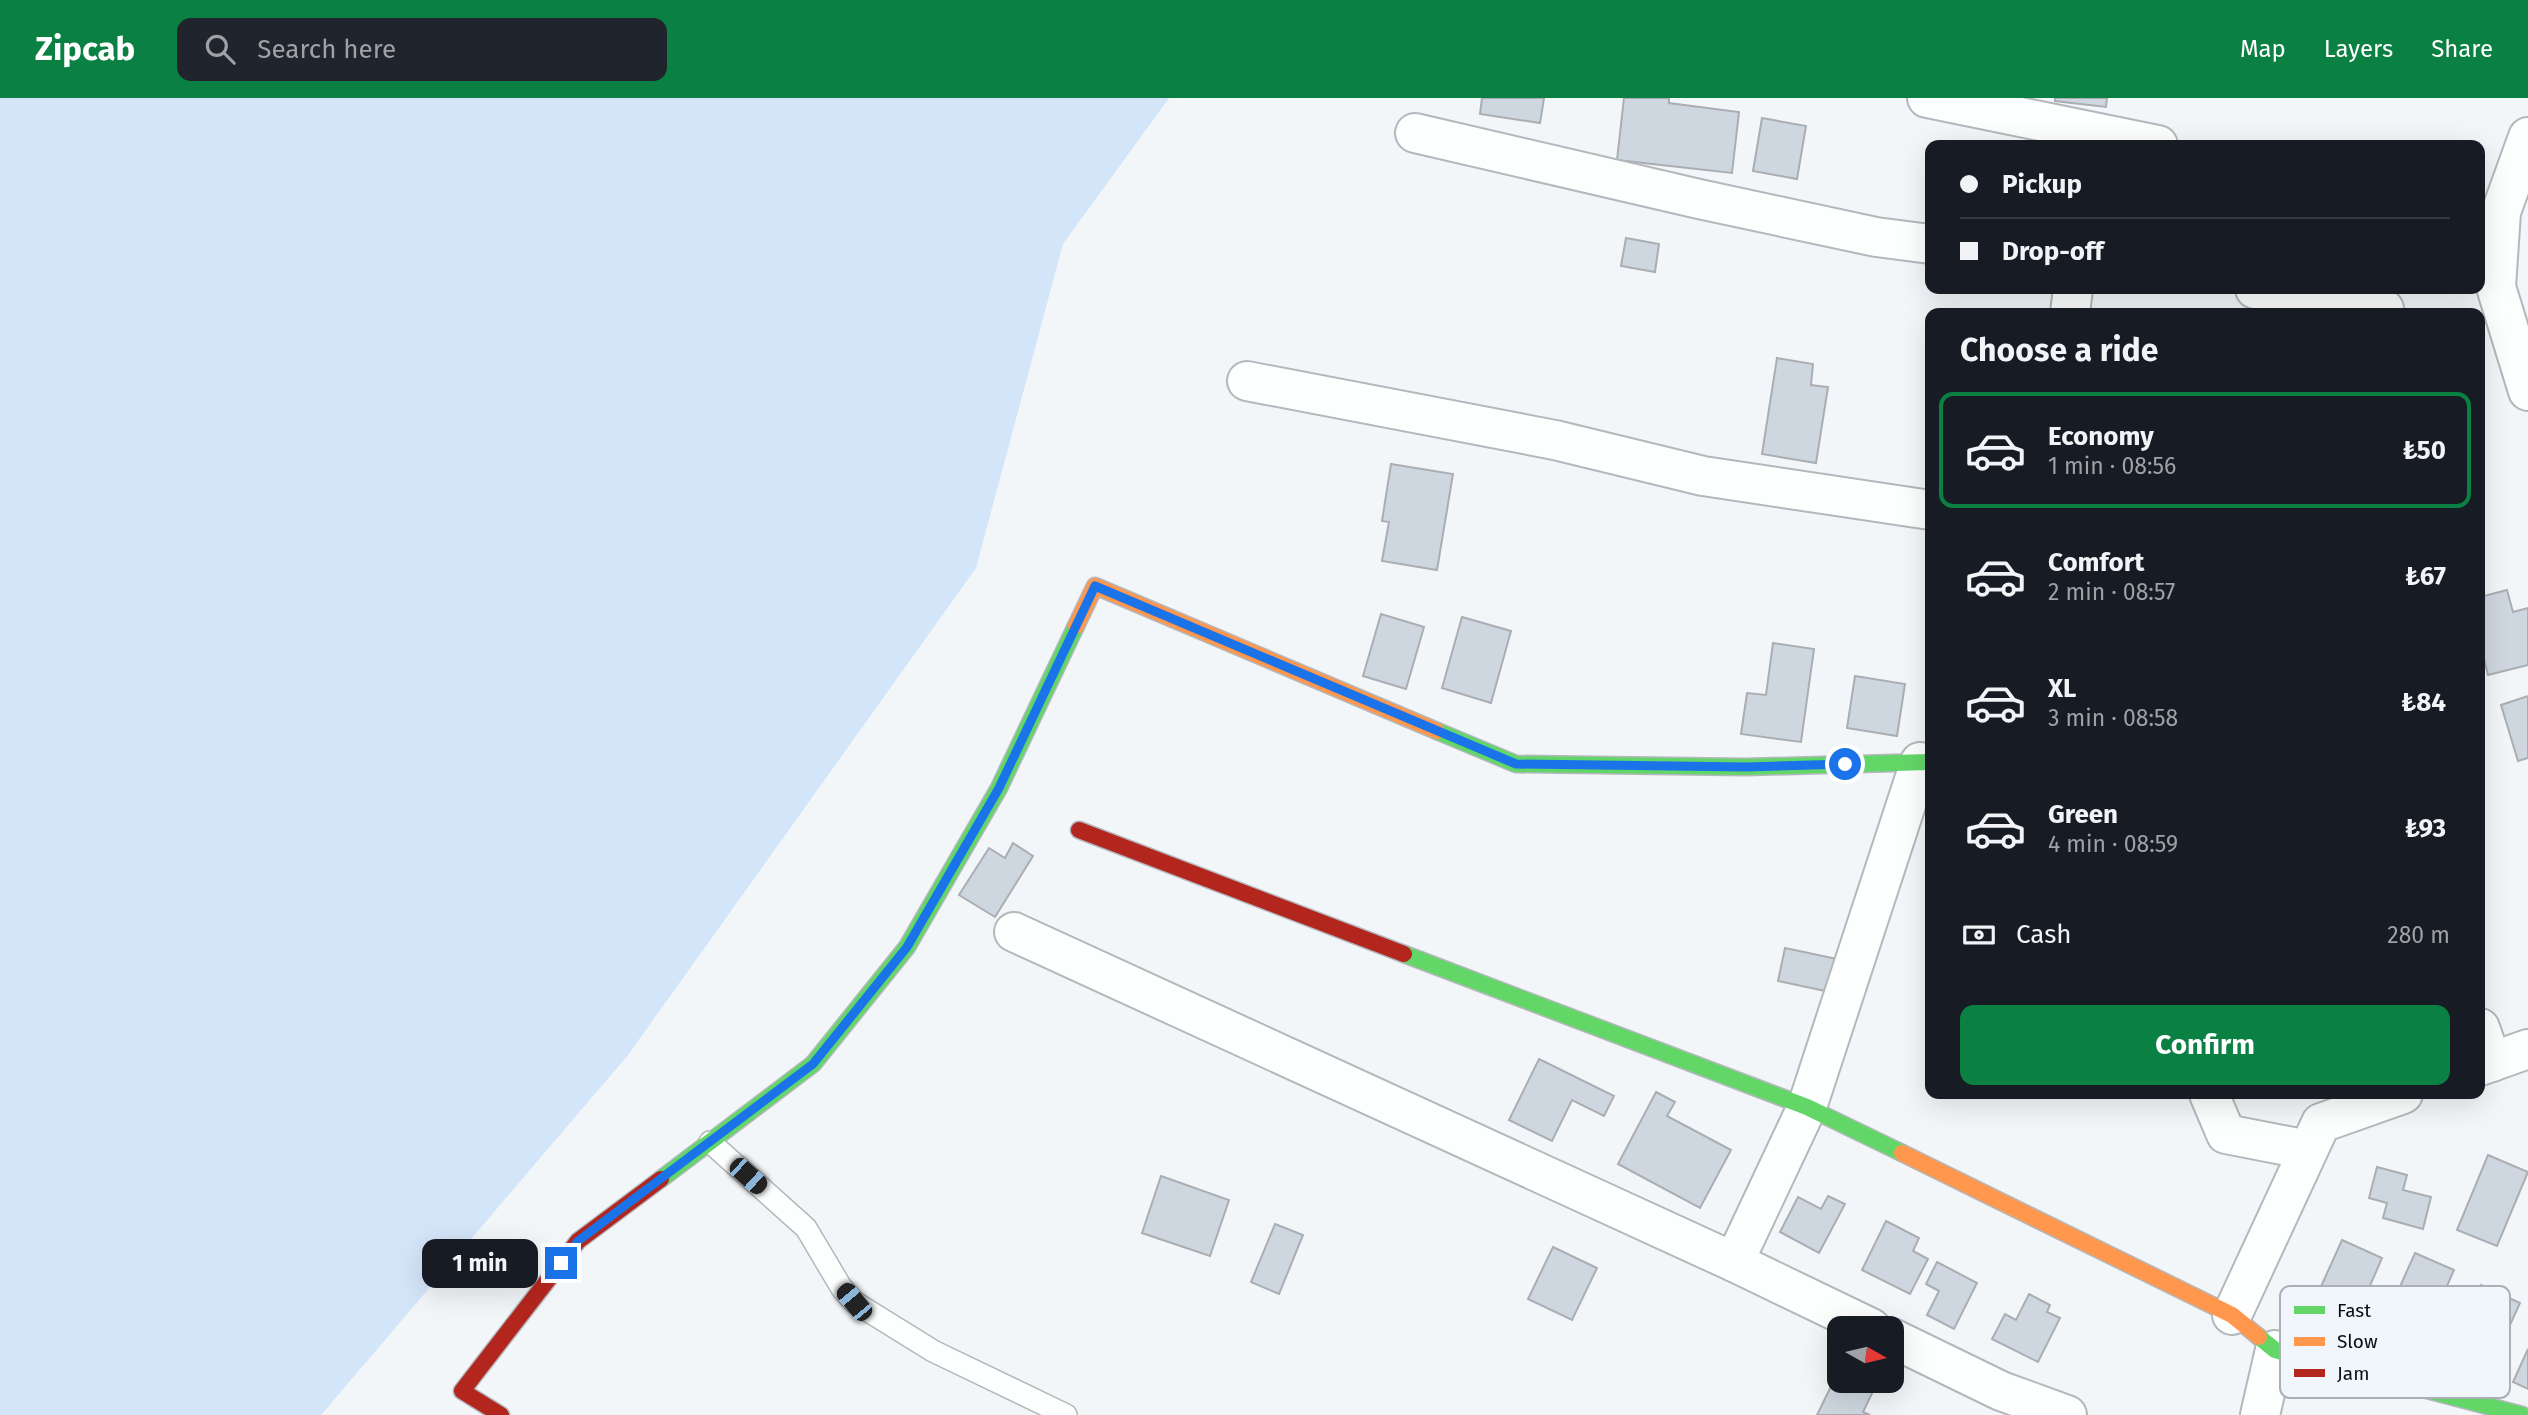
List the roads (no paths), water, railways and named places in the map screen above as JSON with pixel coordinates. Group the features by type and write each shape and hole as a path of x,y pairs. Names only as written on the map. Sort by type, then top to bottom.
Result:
{"street":[{"path":"1927,98 2133,140"},
{"path":"1415,133 1712,202 1875,237 1925,243"},
{"path":"2485,291 2503,213 2528,137"},
{"path":"2287,294 2378,308"},
{"path":"2483,300 2528,391"},
{"path":"1247,381 1555,440 1703,475 1925,509"},
{"path":"500,1415 462,1391 578,1241 813,1064 907,947 999,788 1095,586 1516,764 1746,767 1925,762 1807,1107 1734,1262"},
{"path":"1079,830 1807,1107 2232,1315 2280,1351"},
{"path":"1014,932 1846,1316"},
{"path":"2485,1052 2528,1049"},
{"path":"2211,1099 2226,1134 2308,1150"},
{"path":"2232,1315 2321,1123 2389,1099"},
{"path":"1904,1344 2001,1391 2067,1415"},
{"path":"2260,1415 2275,1350"},
{"path":"2457,1398 2522,1415"}],"lane":[{"path":"710,1142 806,1228 841,1287 854,1302 933,1351 1066,1415"}],"water":[{"path":"0,98 1169,98 1063,244 976,568 628,1055 321,1415 0,1415"}]}
